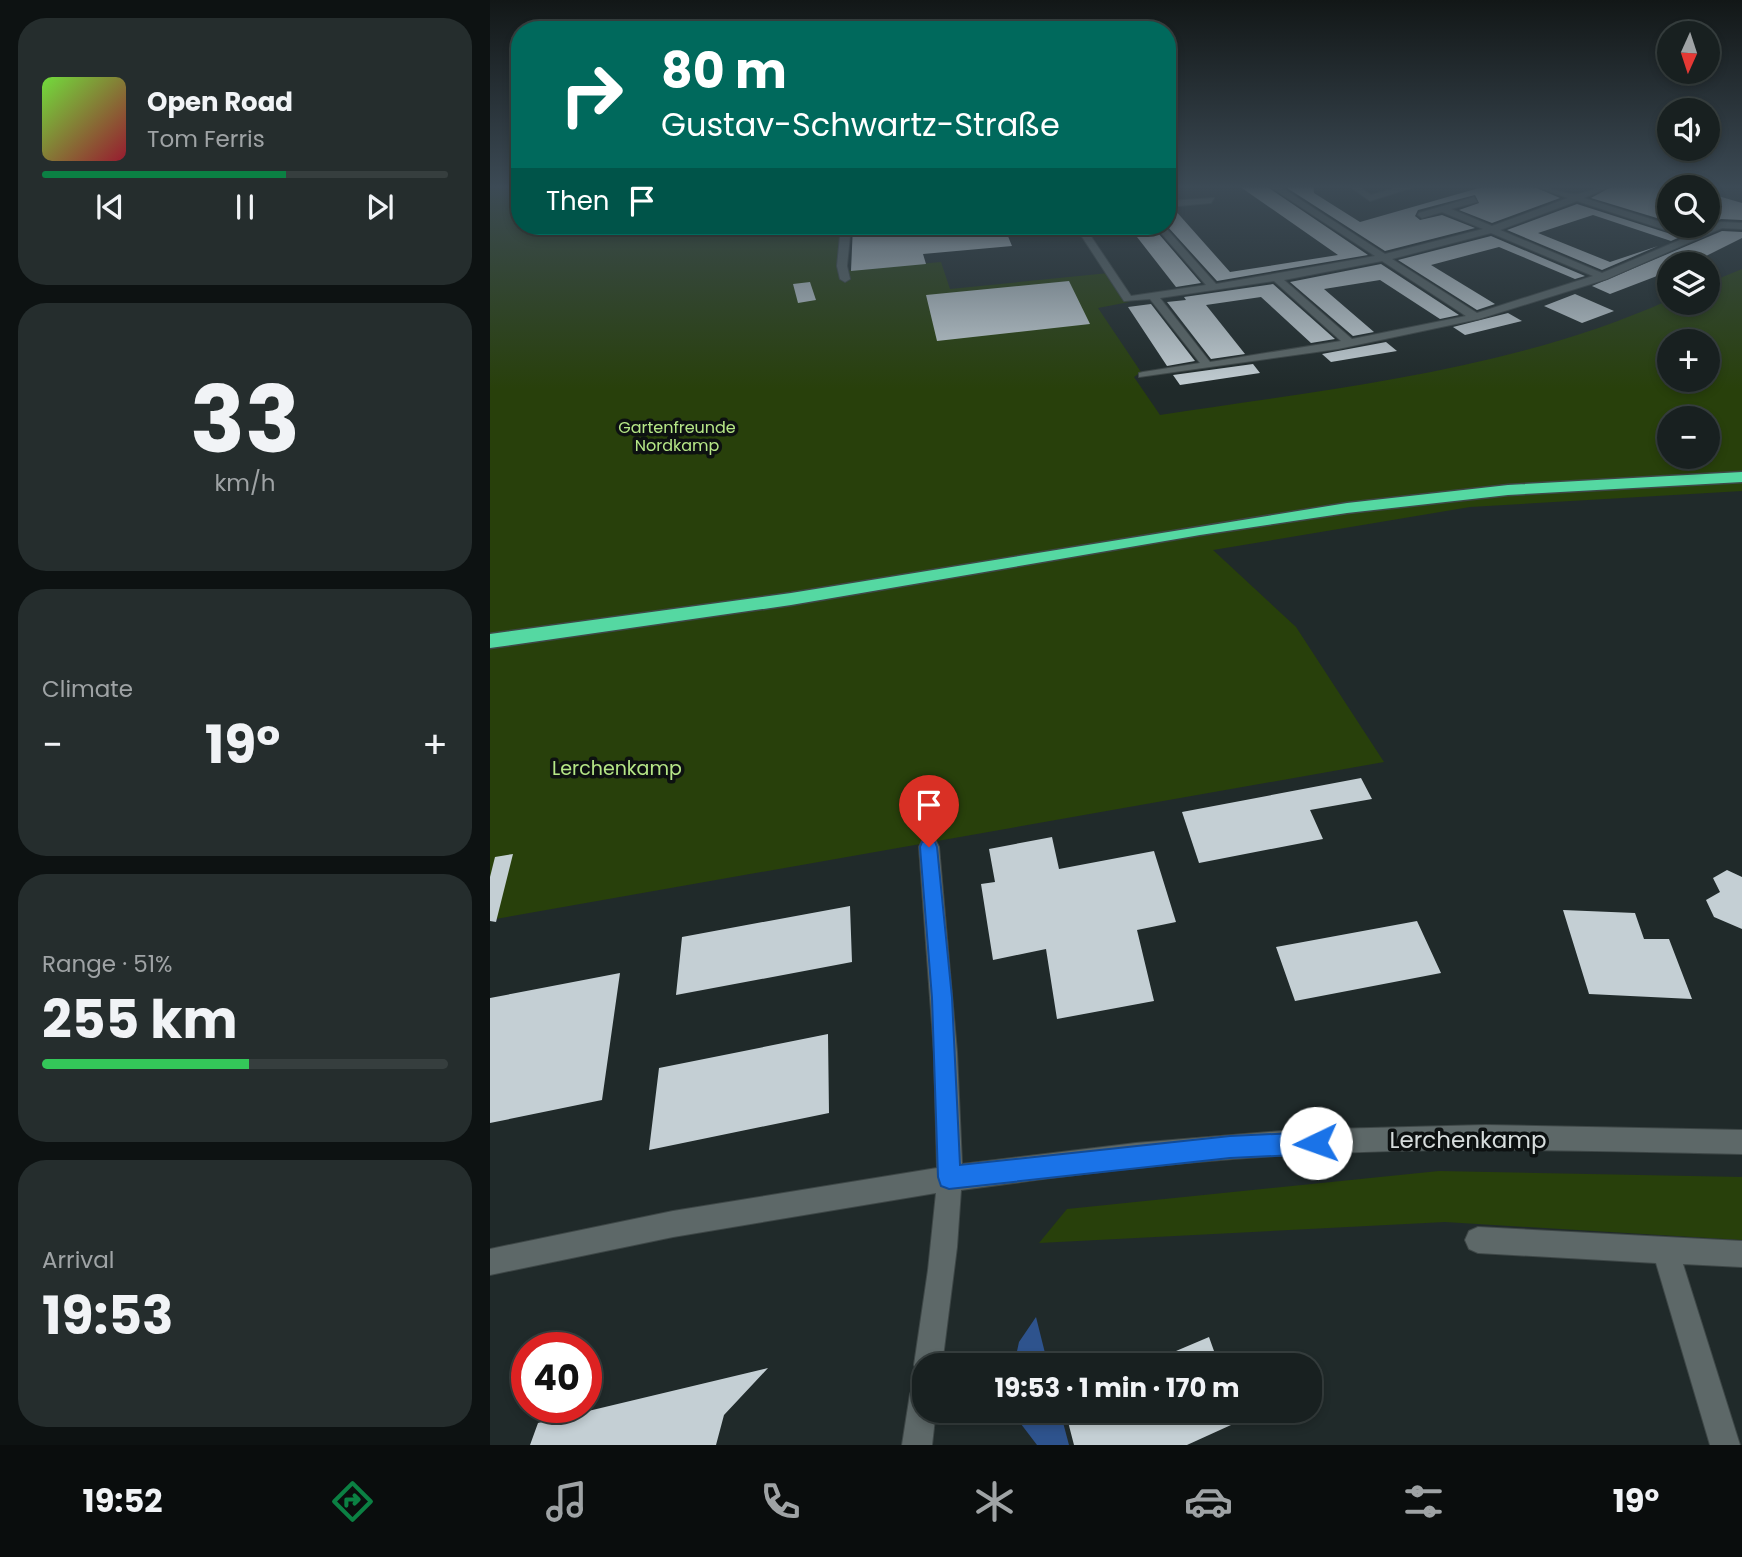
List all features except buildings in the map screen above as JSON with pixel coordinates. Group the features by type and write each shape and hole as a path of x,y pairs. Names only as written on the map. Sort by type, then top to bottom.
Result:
{"highway":[{"path":"490,627 681,602 1195,518 1363,494 1497,480 1742,466"},
{"path":"490,641 791,599 1347,508 1508,490 1742,477"}],"street":[{"path":"842,253 842,272 845,279"},
{"path":"1098,253 1128,299 1276,278 1397,253"},
{"path":"1183,253 1213,287"},
{"path":"1377,253 1475,317"},
{"path":"1549,253 1603,277"},
{"path":"1143,375 1349,343 1475,317 1603,277 1661,253"},
{"path":"1276,278 1349,343"},
{"path":"1153,296 1207,365"},
{"path":"929,847 942,998 949,1177 945,1245 930,1353"},
{"name":"Lerchenkamp","path":"490,1262 598,1238 949,1177 1230,1147 1451,1139 1742,1142"},
{"path":"1478,1240 1742,1254"},
{"path":"1665,1249 1726,1445"},
{"path":"917,1445 920,1423"}],"green space":[{"name":"Gartenfreunde Nordkamp","path":"490,253 840,253 840,271 941,262 950,289 1109,273 1129,302 1098,308 1141,372 1134,377 1160,415 1354,386 1483,361 1609,324 1657,305 1657,315 1720,315 1720,278 1742,269 1742,491 1470,507 1213,550 1296,627 1384,762 490,920"},
{"path":"1439,1171 1742,1177 1742,1240 1445,1222 1039,1243 1067,1209"}],"water":[{"path":"1036,1317 1045,1353 1017,1353 1019,1342"},
{"path":"1063,1423 1069,1445 1037,1445 1021,1424"}],"route":[{"path":"929,847 942,998 949,1177 1230,1147 1316,1143"}]}
